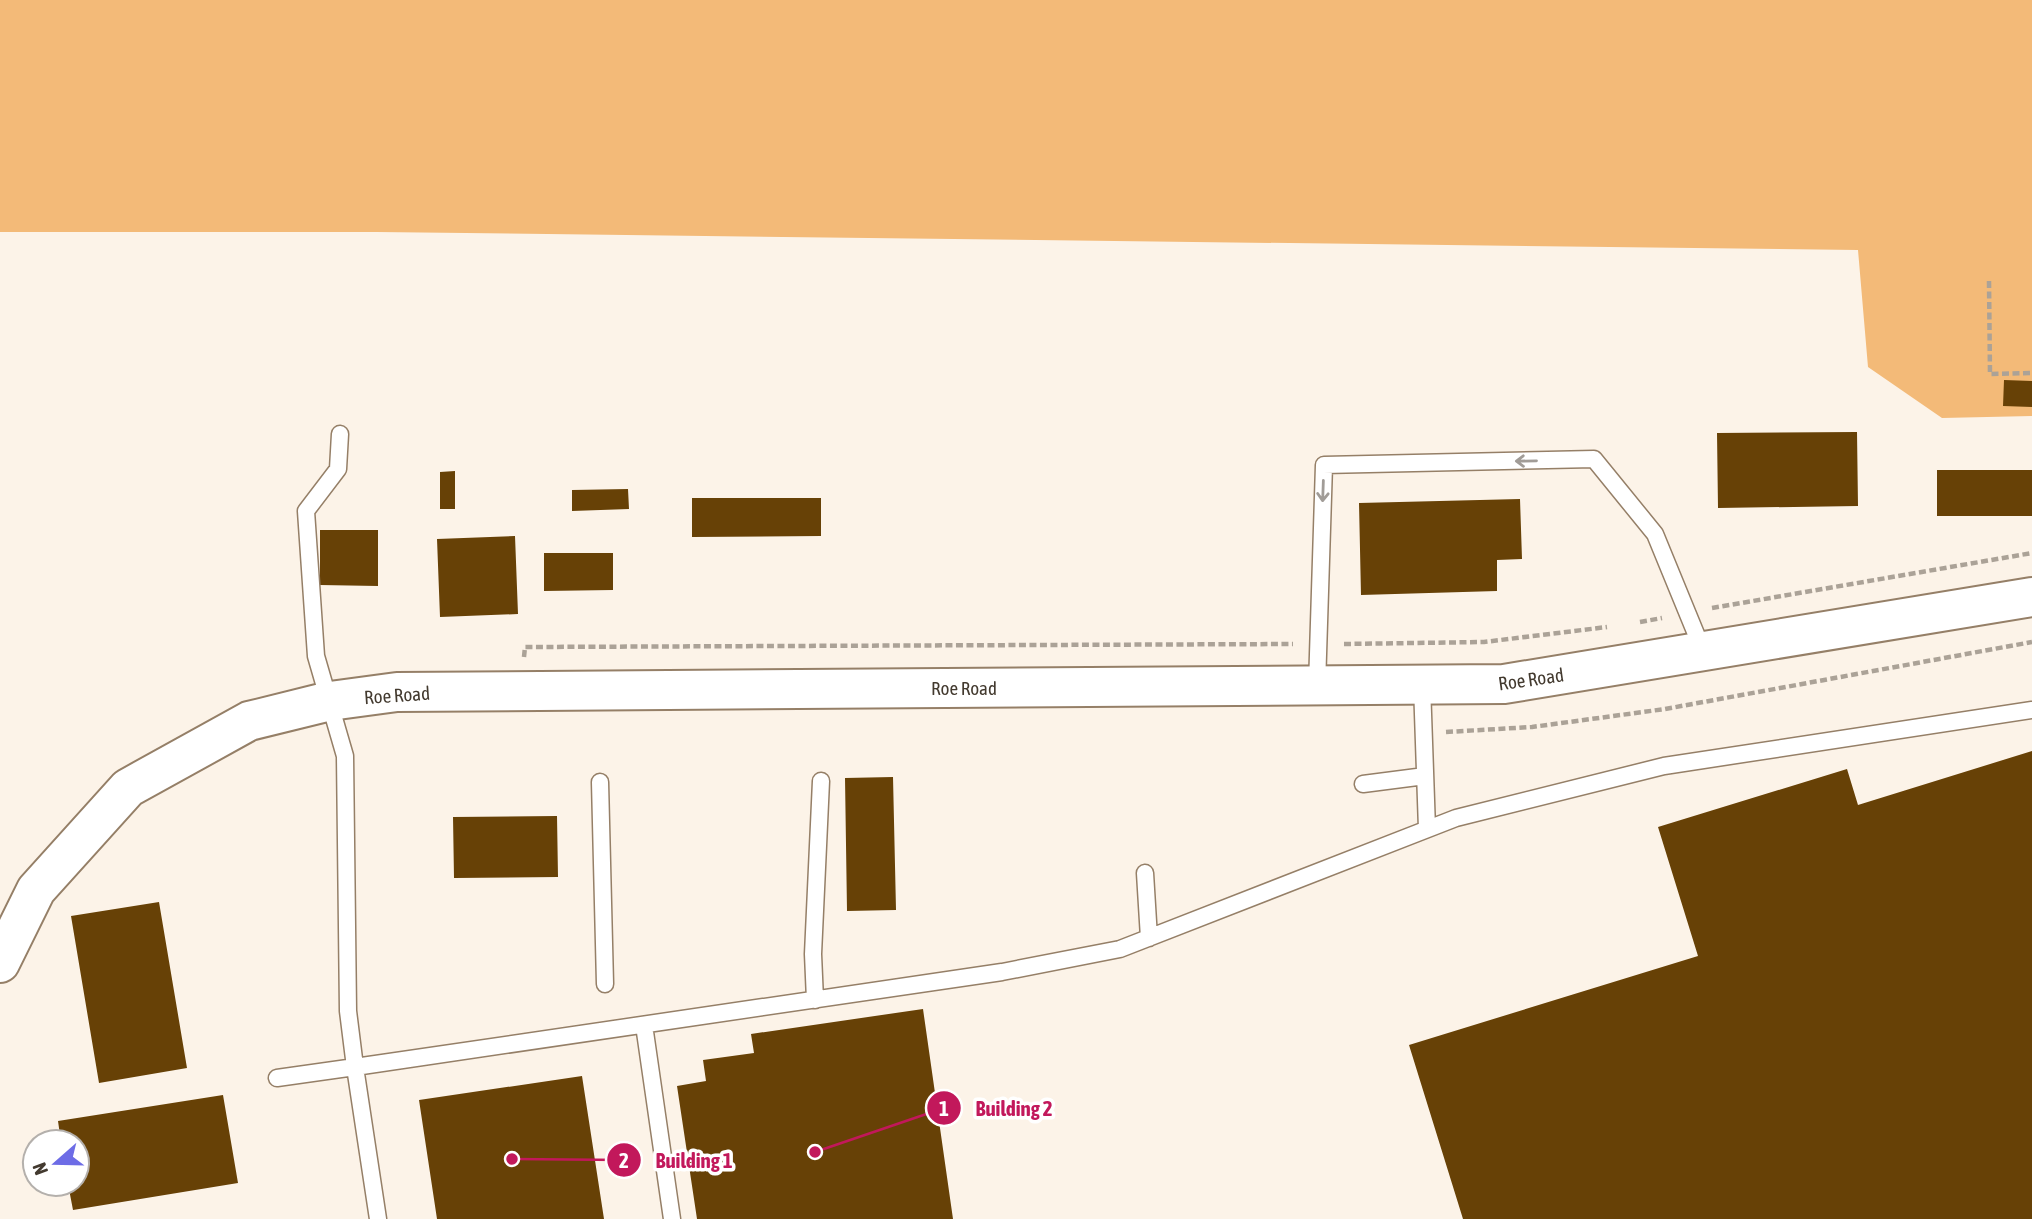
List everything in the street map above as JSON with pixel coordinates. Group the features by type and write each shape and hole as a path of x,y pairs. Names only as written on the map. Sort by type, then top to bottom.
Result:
{"main road":[{"name":"Roe Road","path":"0,963 36,890 128,789 249,721 330,701 397,692 1504,684 2032,597"}],"lane":[{"path":"340,434 338,469 306,511 316,656 345,756 348,1011 378,1219"},
{"path":"1317,686 1324,465 1594,459 1655,534 1703,651"},
{"path":"1422,685 1427,829"},
{"path":"277,1078 1002,972 1120,949 1456,818 1664,766 2032,710"},
{"path":"1363,784 1425,776"},
{"path":"815,1000 813,954 821,781"},
{"path":"600,782 605,984"},
{"path":"1145,873 1149,937"},
{"path":"644,1025 672,1219"}],"path":[{"path":"1989,281 1990,373 2032,373"},
{"path":"1628,624 2032,554"},
{"path":"521,691 525,647 1484,642 1615,626"},
{"path":"1424,732 1532,727 1665,709 2032,642"}],"shaded area":[{"path":"0,0 2032,0 2032,416 1942,418 1868,367 1858,250 377,232 0,232"}],"building":[{"path":"2004,380 2032,381 2032,407 2003,406"},
{"path":"1857,432 1858,506 1718,508 1717,433"},
{"path":"1937,470 2032,470 2032,516 1937,516"},
{"path":"455,471 455,509 440,509 440,472"},
{"path":"628,489 629,509 572,511 572,490"},
{"path":"692,498 821,498 821,536 692,537"},
{"path":"1520,499 1522,559 1497,560 1497,591 1361,595 1359,503"},
{"path":"320,530 378,530 378,586 320,585"},
{"path":"515,536 518,614 440,617 437,539"},
{"path":"544,553 613,553 613,590 544,591"},
{"path":"2032,751 2032,1219 1463,1219 1409,1045 1698,956 1658,827 1847,769 1858,805"},
{"path":"893,777 896,910 847,911 845,778"},
{"path":"557,816 558,877 454,878 453,817"},
{"path":"159,902 187,1068 99,1083 71,916"},
{"path":"923,1009 953,1219 697,1219 677,1086 706,1081 703,1060 754,1053 751,1034"},
{"path":"582,1076 604,1219 437,1219 419,1100"},
{"path":"223,1095 238,1183 73,1210 71,1198 91,1198 91,1128 59,1128 58,1121"}],"place":[{"name":"Building 2","path":"815,1152"},
{"name":"Building 1","path":"512,1159"}]}
